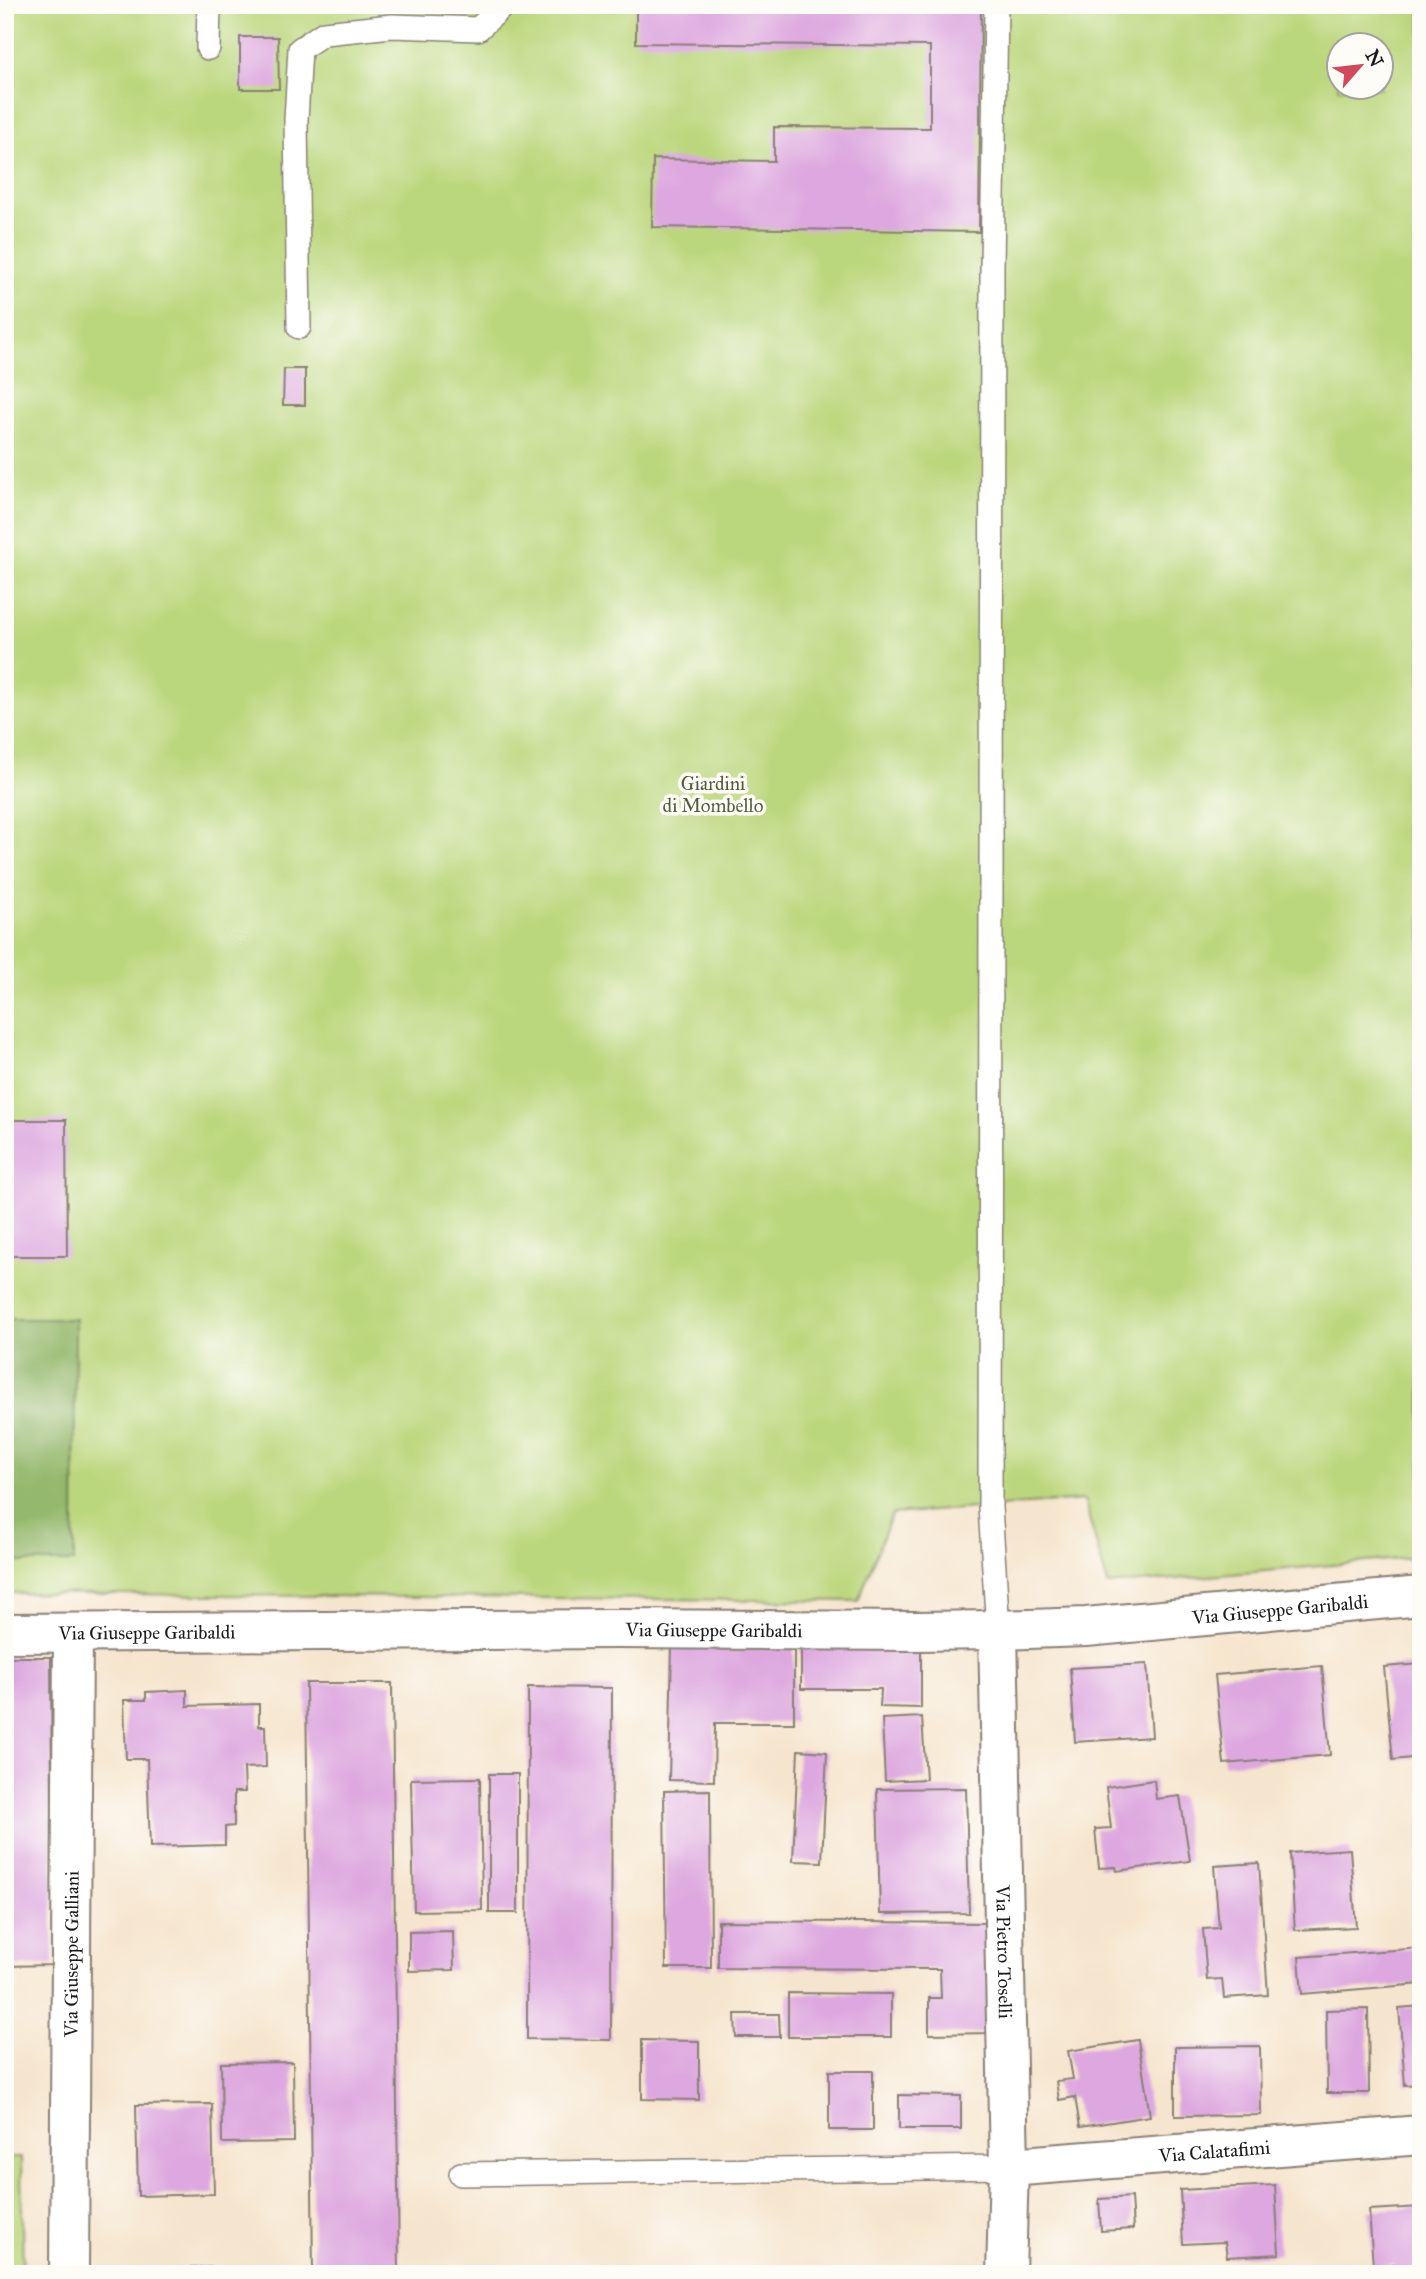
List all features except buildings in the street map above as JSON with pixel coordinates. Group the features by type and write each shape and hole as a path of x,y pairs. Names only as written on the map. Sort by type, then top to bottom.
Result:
{"street":[{"name":"Via Giuseppe Garibaldi","path":"5,1633 602,1629 998,1630 1086,1627 1421,1596"},
{"name":"Via Pietro Toselli","path":"998,1630 1009,2167 1006,2274"},
{"name":"Via Giuseppe Galliani","path":"69,2274 74,1633"},
{"name":"Via Calatafimi","path":"1009,2167 1421,2135"}],"lane":[{"path":"208,48 209,5"},
{"path":"299,327 296,120 300,48 324,33 392,26 478,29 504,5"},
{"path":"996,5 992,309 990,1507 998,1630"},
{"path":"461,2174 1009,2167"}],"green space":[{"name":"Giardini di Mombello","path":"5,5 1421,5 1421,1557 1108,1585 1084,1500 892,1514 858,1601 5,1593"},
{"path":"5,1319 75,1319 74,1562 5,1562"},
{"path":"5,2158 21,2158 23,2274 5,2274"}]}
